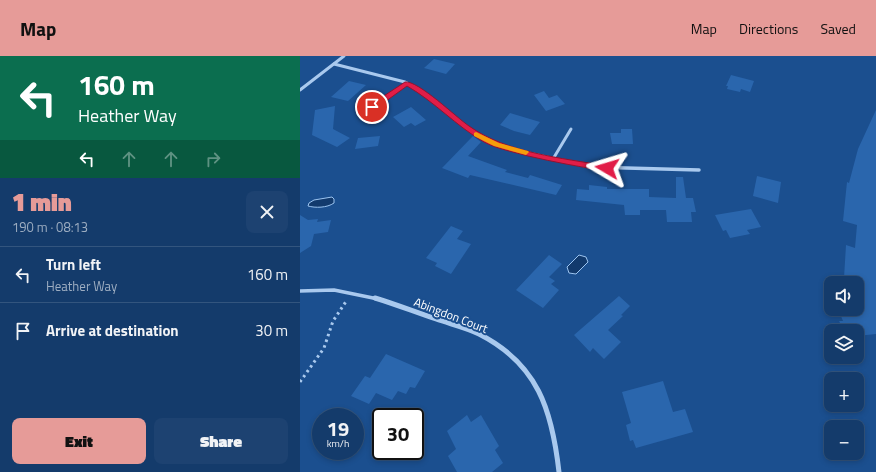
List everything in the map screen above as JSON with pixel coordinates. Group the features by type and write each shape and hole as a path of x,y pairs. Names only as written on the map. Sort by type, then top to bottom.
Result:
{"street":[{"path":"300,90 344,56"},
{"path":"334,64 393,78 407,83 422,92 482,138 504,147 553,159 607,168 699,170"},
{"path":"372,107 407,83"},
{"path":"553,159 571,129"},
{"name":"Abingdon Court","path":"300,291 325,290 351,293 399,306 485,337 513,357 524,368 538,391 554,437 559,472"}],"path":[{"path":"300,382 324,348 333,321 351,293"}],"water":[{"path":"332,197 334,199 334,203 328,206 308,206 309,203 314,200"},
{"path":"579,255 586,257 588,262 576,274 569,273 567,267"}],"building":[{"path":"434,59 455,64 446,74 424,68"},
{"path":"731,75 754,81 750,92 741,89 740,92 727,89 728,86 726,86"},
{"path":"349,81 366,85 348,101 331,97"},
{"path":"544,91 549,98 557,95 565,104 546,111 534,95"},
{"path":"335,106 333,129 350,138 337,147 312,135 315,110"},
{"path":"411,107 426,120 415,126 411,123 404,127 393,117"},
{"path":"876,110 876,334 864,335 864,324 840,324 839,321 843,321 841,316 864,316 864,276 844,276 846,245 855,248 857,225 843,221 847,182 849,183 858,149"},
{"path":"510,113 540,122 530,135 514,131 500,125"},
{"path":"621,129 632,129 633,144 612,144 610,133 621,133"},
{"path":"380,136 378,146 355,149 358,138"},
{"path":"473,136 481,142 468,156 507,170 505,172 528,178 530,175 562,185 556,195 470,175 468,178 442,168"},
{"path":"757,176 781,182 778,203 753,196"},
{"path":"676,177 683,177 686,198 693,198 696,212 691,212 692,222 667,222 666,210 640,210 640,215 625,215 624,205 576,200 577,189 589,190 589,185 607,187 607,189 649,189 649,197 676,198"},
{"path":"751,209 761,227 747,230 750,234 730,238 726,230 723,231 715,215"},
{"path":"300,215 308,220 318,219 317,222 331,220 328,232 314,234 311,246 300,253"},
{"path":"451,226 463,231 457,239 471,244 451,274 435,266 437,263 426,258"},
{"path":"549,255 562,264 549,277 555,281 551,284 559,290 543,308 516,290"},
{"path":"619,296 630,306 621,315 623,316 608,330 621,342 604,359 593,348 590,352 574,335"},
{"path":"386,354 425,371 415,388 410,387 406,394 398,391 392,400 376,393 369,404 351,396 365,376 370,378"},
{"path":"663,381 673,412 685,409 693,432 636,448 633,440 630,441 626,425 631,423 622,392"},
{"path":"467,415 471,422 481,415 499,446 495,450 503,463 492,472 457,472 448,456 456,449 447,431"}],"slow traffic":[{"path":"476,135 497,145 526,152"}],"route":[{"path":"372,107 407,83 422,92 474,133 497,145 590,167 607,168"}]}
